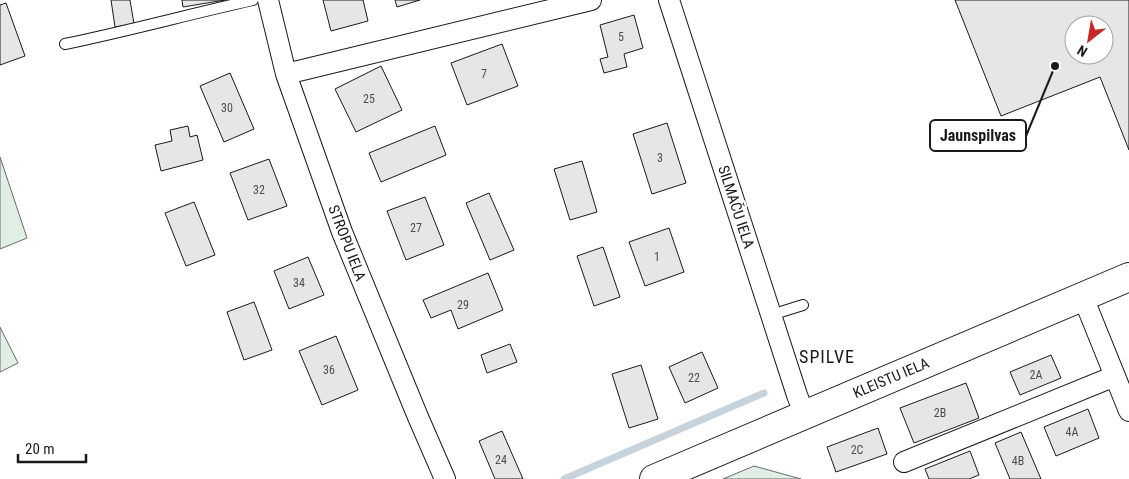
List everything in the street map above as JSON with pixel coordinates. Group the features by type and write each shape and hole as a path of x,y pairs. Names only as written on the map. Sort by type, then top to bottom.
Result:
{"street":[{"name":"STROPU IELA","path":"268,0 286,74 342,232 445,479"},
{"path":"286,74 591,0"},
{"name":"SILMAČU IELA","path":"669,0 804,414"},
{"name":"KLEISTU IELA","path":"654,479 1129,277"},
{"path":"1083,296 1121,381 1129,411"},
{"path":"904,462 1121,381"}],"lane":[{"path":"65,44 125,32 181,16 253,0"},
{"path":"771,315 802,305"}],"green space":[{"path":"0,157 27,238 0,249"},
{"path":"0,327 18,363 0,372"},
{"path":"754,466 801,479 723,479"}],"building":[{"path":"111,0 130,0 134,24 115,27"},
{"path":"182,0 225,0 183,7"},
{"path":"323,0 363,0 368,21 331,31"},
{"path":"395,0 420,0 397,7"},
{"path":"955,0 1129,0 1129,150 1100,77 1001,116"},
{"path":"6,3 25,56 0,65 0,5"},
{"path":"634,15 643,48 624,54 627,67 604,73 600,59 608,57 600,25"},
{"path":"502,44 518,86 467,105 451,63"},
{"path":"381,66 402,110 356,132 335,89"},
{"path":"230,73 254,129 224,142 200,86"},
{"path":"667,123 686,183 652,194 633,134"},
{"path":"188,126 190,137 197,135 203,160 161,171 155,145 172,141 170,130"},
{"path":"435,126 446,155 381,182 369,153"},
{"path":"269,159 287,206 248,220 230,173"},
{"path":"582,161 597,212 570,220 554,169"},
{"path":"489,193 514,250 490,260 466,203"},
{"path":"425,197 444,245 406,260 387,211"},
{"path":"194,202 215,255 186,266 165,213"},
{"path":"669,228 684,272 645,286 629,242"},
{"path":"603,247 620,297 594,306 577,256"},
{"path":"308,257 324,295 289,309 274,271"},
{"path":"488,273 503,310 458,329 451,310 431,318 423,300"},
{"path":"254,302 272,350 244,360 227,312"},
{"path":"336,336 358,390 322,405 299,351"},
{"path":"510,344 517,362 487,373 481,355"},
{"path":"702,352 718,388 685,403 669,367"},
{"path":"1051,355 1061,378 1020,395 1010,372"},
{"path":"641,365 658,419 629,428 612,374"},
{"path":"966,383 979,418 914,443 900,408"},
{"path":"1088,409 1099,438 1056,456 1044,427"},
{"path":"878,428 887,454 836,472 827,447"},
{"path":"502,431 523,479 495,479 479,441"},
{"path":"1021,432 1041,479 1010,479 995,443"},
{"path":"970,451 979,475 969,479 929,479 925,469"}],"waterway":[{"path":"564,479 764,393"}],"place":[{"name":"Jaunspilvas","path":"1055,66"}],"district":[{"name":"SPILVE","path":"827,356"}]}
